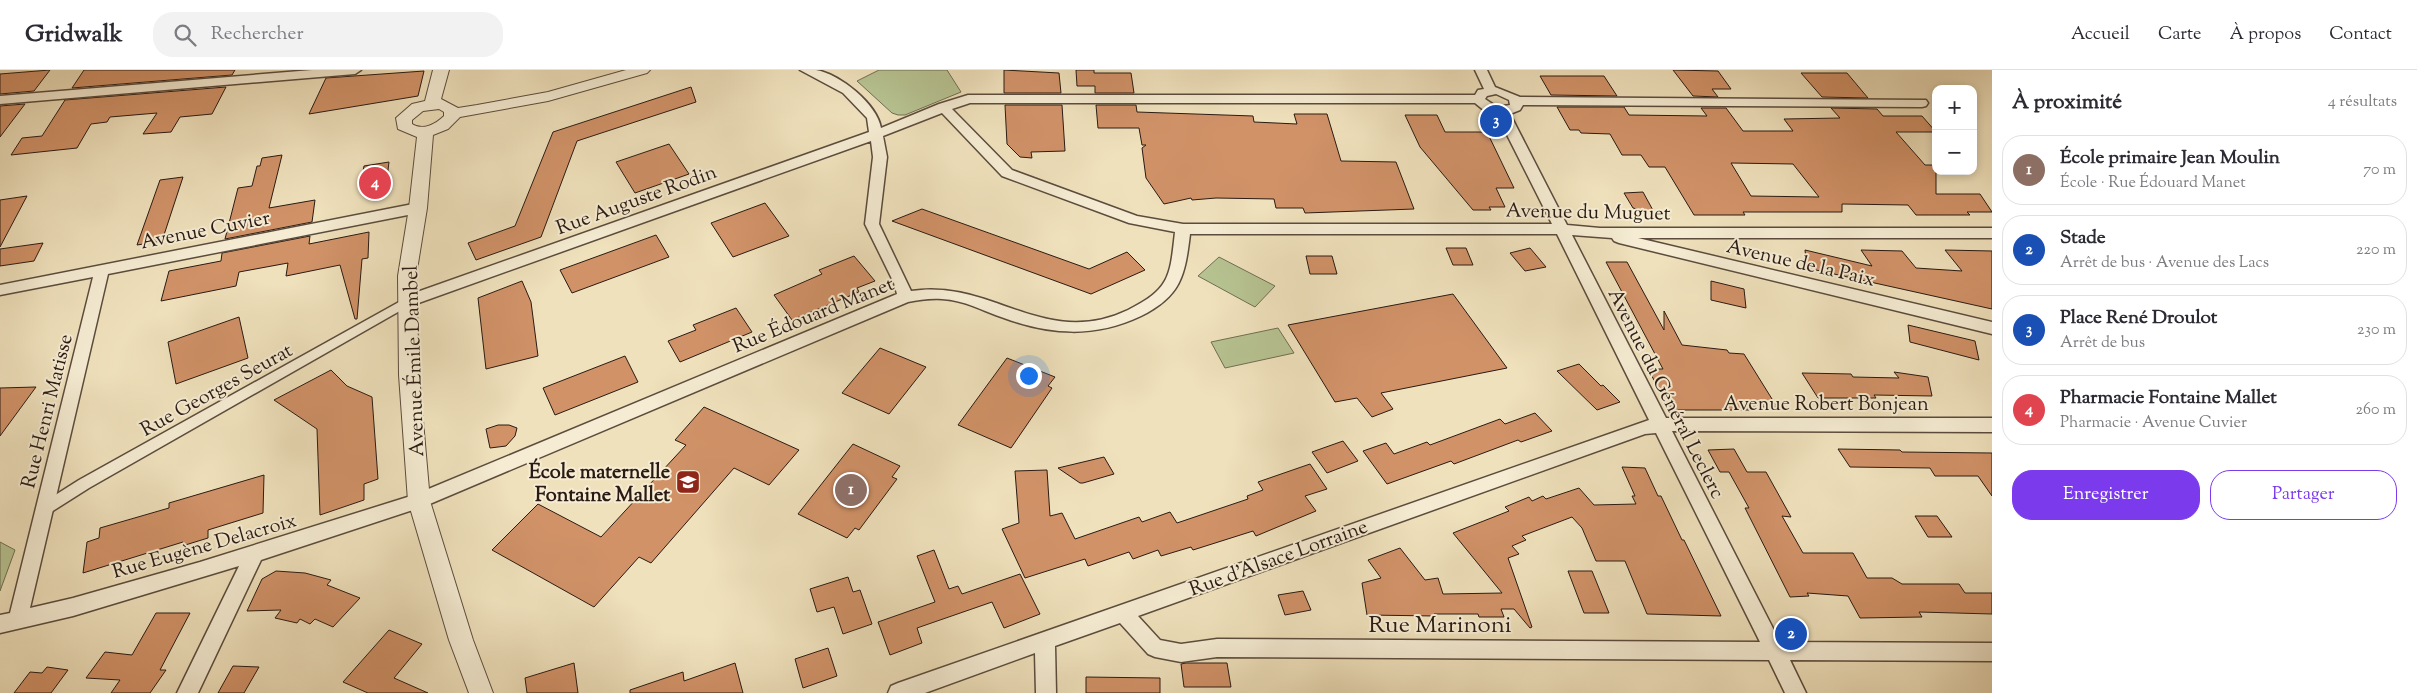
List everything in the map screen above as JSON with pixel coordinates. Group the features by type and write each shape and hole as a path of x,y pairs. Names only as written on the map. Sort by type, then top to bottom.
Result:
{"street":[{"path":"0,100 355,70"},
{"path":"432,104 441,70"},
{"path":"453,113 446,106 432,104 412,111 403,122 404,126 411,131 425,132 445,124 453,113 522,102 642,70"},
{"path":"806,70 835,82 852,94 874,117 880,157 872,224 901,282 905,297"},
{"path":"1481,70 1491,90"},
{"path":"1479,99 1482,93 1491,90 1503,92 1516,101 1922,102"},
{"path":"878,134 943,107 968,99 1479,99 1485,106 1502,111 1512,110 1516,107 1516,101"},
{"name":"Avenue du Muguet","path":"943,107 992,160 1007,173 1134,220 1183,229 1561,229 1600,233 1992,233"},
{"name":"Avenue du Général Leclerc","path":"1502,111 1796,693"},
{"name":"Avenue Émile Dambel","path":"425,132 418,208 407,276 409,375 419,500 461,640 480,693"},
{"name":"Rue Auguste Rodin","path":"408,301 878,134"},
{"name":"Avenue Cuvier","path":"0,290 418,208"},
{"name":"Rue Édouard Manet","path":"419,500 905,297 945,294 970,298 1011,315 1048,326 1080,329 1112,324 1166,296 1177,273 1183,229"},
{"name":"Avenue de la Paix","path":"1600,233 1653,248 1992,328"},
{"name":"Rue Henri Matisse","path":"9,622 43,510 102,270"},
{"name":"Rue Georges Seurat","path":"43,510 84,484 408,301"},
{"name":"Avenue Robert Bonjean","path":"1660,425 1992,425"},
{"name":"Rue d'Alsace Lorraine","path":"898,693 1635,430 1660,425"},
{"name":"Rue Eugène Delacroix","path":"9,622 254,554 419,500"},
{"path":"187,693 198,674 254,554"},
{"name":"Rue Marinoni","path":"1122,613 1155,648 1181,653 1217,648 1992,652"},
{"path":"1045,640 1046,693"}],"green space":[{"path":"879,70 947,70 961,92 905,115 898,115 892,113 857,81"},
{"path":"1219,257 1275,286 1255,307 1198,276"},
{"path":"1278,328 1294,353 1225,368 1211,342"},
{"path":"0,542 15,550 0,591"}],"building":[{"path":"50,70 34,91 0,94 0,74"},
{"path":"84,70 235,70 232,75 72,88"},
{"path":"1004,70 1059,73 1061,93 1004,93"},
{"path":"1076,70 1094,70 1094,73 1131,73 1134,93 1095,93 1095,86 1077,86"},
{"path":"1673,70 1718,71 1731,89 1712,89 1718,97 1693,96"},
{"path":"424,71 418,96 309,114 326,78"},
{"path":"1801,73 1847,73 1868,98 1822,97"},
{"path":"1540,76 1604,76 1617,96 1551,95"},
{"path":"226,87 212,114 180,117 171,132 143,134 157,113 110,117 107,122 91,124 77,148 11,155 22,138 42,136 65,100"},
{"path":"691,87 696,102 577,141 541,237 476,260 468,243 515,226 553,132"},
{"path":"25,104 0,137 0,106"},
{"path":"1005,105 1062,105 1065,151 1031,152 1032,158 1020,157 1007,144"},
{"path":"1096,105 1136,105 1137,112 1253,116 1254,122 1297,124 1294,114 1327,114 1341,161 1396,162 1414,209 1305,213 1303,208 1276,208 1274,199 1216,198 1192,200 1191,198 1164,204 1146,178 1142,148 1146,145 1142,145 1139,128 1098,128"},
{"path":"1557,107 1624,107 1629,115 1707,116 1701,108 1726,108 1743,131 1793,131 1784,119 1840,118 1831,108 1877,109 1883,116 1922,116 1932,127 1932,132 1896,132 1925,165 1932,165 1932,175 1936,175 1936,194 1980,194 1992,212 1967,212 1970,215 1916,215 1908,205 1842,204 1842,212 1743,212 1745,215 1694,215 1665,167 1649,167 1641,155 1622,155 1610,134 1581,133 1579,130 1570,130","holes":["1731,163 1793,164 1819,197 1751,196"]},
{"path":"1405,115 1437,115 1445,132 1487,132 1514,188 1496,188 1505,207 1489,207 1491,210 1473,210 1420,147"},
{"path":"669,144 689,174 635,193 616,162"},
{"path":"282,155 269,208 315,200 312,222 225,239 238,188 252,186 257,166 260,166 262,158"},
{"path":"389,162 386,186 360,190 364,166"},
{"path":"183,177 162,241 137,245 160,180"},
{"path":"1643,192 1655,214 1633,208 1624,193"},
{"path":"27,196 0,247 0,200"},
{"path":"765,203 789,236 733,257 711,223"},
{"path":"922,209 1089,269 1127,252 1145,270 1091,294 892,221"},
{"path":"369,232 368,258 362,259 357,319 355,319 340,265 286,276 288,263 239,272 236,286 161,301 169,271 221,261 222,253 310,236 309,244"},
{"path":"656,235 669,257 572,293 560,270"},
{"path":"43,243 34,261 0,266 0,249"},
{"path":"1446,248 1466,248 1473,265 1453,265"},
{"path":"1530,248 1546,267 1525,271 1510,253"},
{"path":"1805,250 1872,266 1861,250 1902,251 1916,268 1962,271 1945,250 1992,251 1992,309 1807,268"},
{"path":"854,256 875,281 857,288 859,292 792,320 774,295 822,274 819,270"},
{"path":"1306,256 1332,256 1337,274 1310,274"},
{"path":"1606,262 1627,262 1664,330 1664,311 1682,345 1727,350 1729,353 1744,354 1777,407 1759,407 1762,410 1676,410 1667,404 1648,369 1663,369"},
{"path":"522,281 531,302 538,356 486,369 478,298"},
{"path":"1711,281 1744,289 1746,308 1711,300"},
{"path":"1453,294 1507,368 1381,393 1393,409 1372,417 1357,398 1335,402 1288,325"},
{"path":"736,308 752,332 680,362 668,341 696,330 693,325"},
{"path":"239,317 248,358 176,384 168,342"},
{"path":"1908,325 1975,341 1979,360 1910,342"},
{"path":"880,348 926,367 889,414 842,393"},
{"path":"625,356 638,382 555,415 543,388"},
{"path":"1007,358 1055,377 1048,386 1052,388 1011,448 958,425"},
{"path":"1579,364 1620,402 1597,410 1557,371"},
{"path":"331,370 347,386 372,397 378,479 364,484 364,500 320,515 317,429 274,400"},
{"path":"1894,372 1928,377 1932,396 1874,395 1876,398 1818,398 1802,373 1851,374 1853,377 1899,378"},
{"path":"36,387 0,436 0,388"},
{"path":"704,407 799,450 769,485 734,468 651,563 639,557 594,607 492,550 538,504 601,537 686,445 675,440"},
{"path":"1535,413 1552,431 1521,442 1518,440 1454,464 1451,461 1387,484 1363,451 1386,443 1394,454 1427,442 1430,445 1500,419 1505,424"},
{"path":"498,425 509,425 517,428 515,436 506,446 490,448 486,429"},
{"path":"1343,441 1358,461 1327,473 1312,452"},
{"path":"853,444 900,466 892,477 897,479 859,530 855,528 847,538 798,514"},
{"path":"1734,449 1747,472 1766,472 1791,517 1782,516 1803,553 1853,553 1867,578 1892,578 1902,584 1959,584 1965,593 1992,593 1992,614 1919,612 1922,617 1860,618 1848,596 1807,593 1809,596 1790,597 1745,508 1749,508 1729,472 1720,472 1708,450"},
{"path":"1838,449 1992,453 1992,496 1978,476 1935,476 1930,468 1850,467"},
{"path":"1104,457 1114,474 1083,483 1080,483 1058,468"},
{"path":"1310,464 1327,489 1305,496 1316,511 1256,536 1253,531 1193,550 1191,547 1161,556 1158,550 1133,559 1129,552 1088,566 1085,559 1025,578 1002,529 1019,523 1015,471 1047,470 1050,516 1062,513 1075,539 1139,517 1142,522 1170,512 1177,523 1248,499 1247,496 1263,490 1258,482"},
{"path":"1622,467 1645,468 1658,496 1661,496 1682,540 1684,540 1721,616 1647,614 1625,561 1596,561 1582,528 1572,517 1522,536 1526,540 1512,546 1519,554 1508,558 1532,627 1530,628 1514,609 1501,609 1504,617 1479,617 1478,614 1434,614 1435,616 1367,615 1362,583 1381,578 1368,560 1400,548 1425,580 1438,578 1443,594 1502,593 1453,533 1509,511 1505,507 1529,497 1532,501 1543,496 1546,499 1579,488 1594,505 1636,504 1632,496 1635,496"},
{"path":"264,475 263,513 208,530 208,538 182,546 183,542 83,573 87,542 99,538 100,528 169,508 169,503"},
{"path":"1915,516 1937,516 1952,537 1928,537"},
{"path":"934,550 949,589 958,586 962,594 1020,574 1040,614 1004,628 992,602 917,628 922,643 890,655 878,622 935,602 917,556"},
{"path":"276,571 305,573 331,580 327,585 360,598 333,627 315,619 310,624 300,619 297,623 275,618 281,610 247,611 262,579"},
{"path":"1568,571 1592,571 1609,613 1584,613"},
{"path":"848,577 853,592 860,590 872,624 843,634 834,607 817,612 810,589"},
{"path":"1303,591 1311,610 1285,615 1278,595"},
{"path":"156,613 190,613 160,670 166,670 150,693 111,693 120,680 86,678 105,652 132,655"},
{"path":"389,630 422,644 394,678 428,693 368,693 343,682"},
{"path":"828,648 837,676 803,688 795,659"},
{"path":"574,663 578,693 527,693 525,678"},
{"path":"735,663 743,693 630,693 630,690 683,672 684,681"},
{"path":"1227,663 1231,687 1184,687 1181,664"},
{"path":"233,666 259,667 244,693 218,693"},
{"path":"47,667 68,670 51,693 14,693 30,672 42,673"},
{"path":"1086,677 1160,678 1160,693 1086,693"}],"place":[{"name":"Place René Droulot","path":"1496,121"},
{"name":"Pharmacie Fontaine Mallet","path":"375,183"},
{"name":"École maternelle Fontaine Mallet","path":"688,482"},
{"name":"École primaire Jean Moulin","path":"851,490"},
{"name":"Stade","path":"1791,634"}]}
